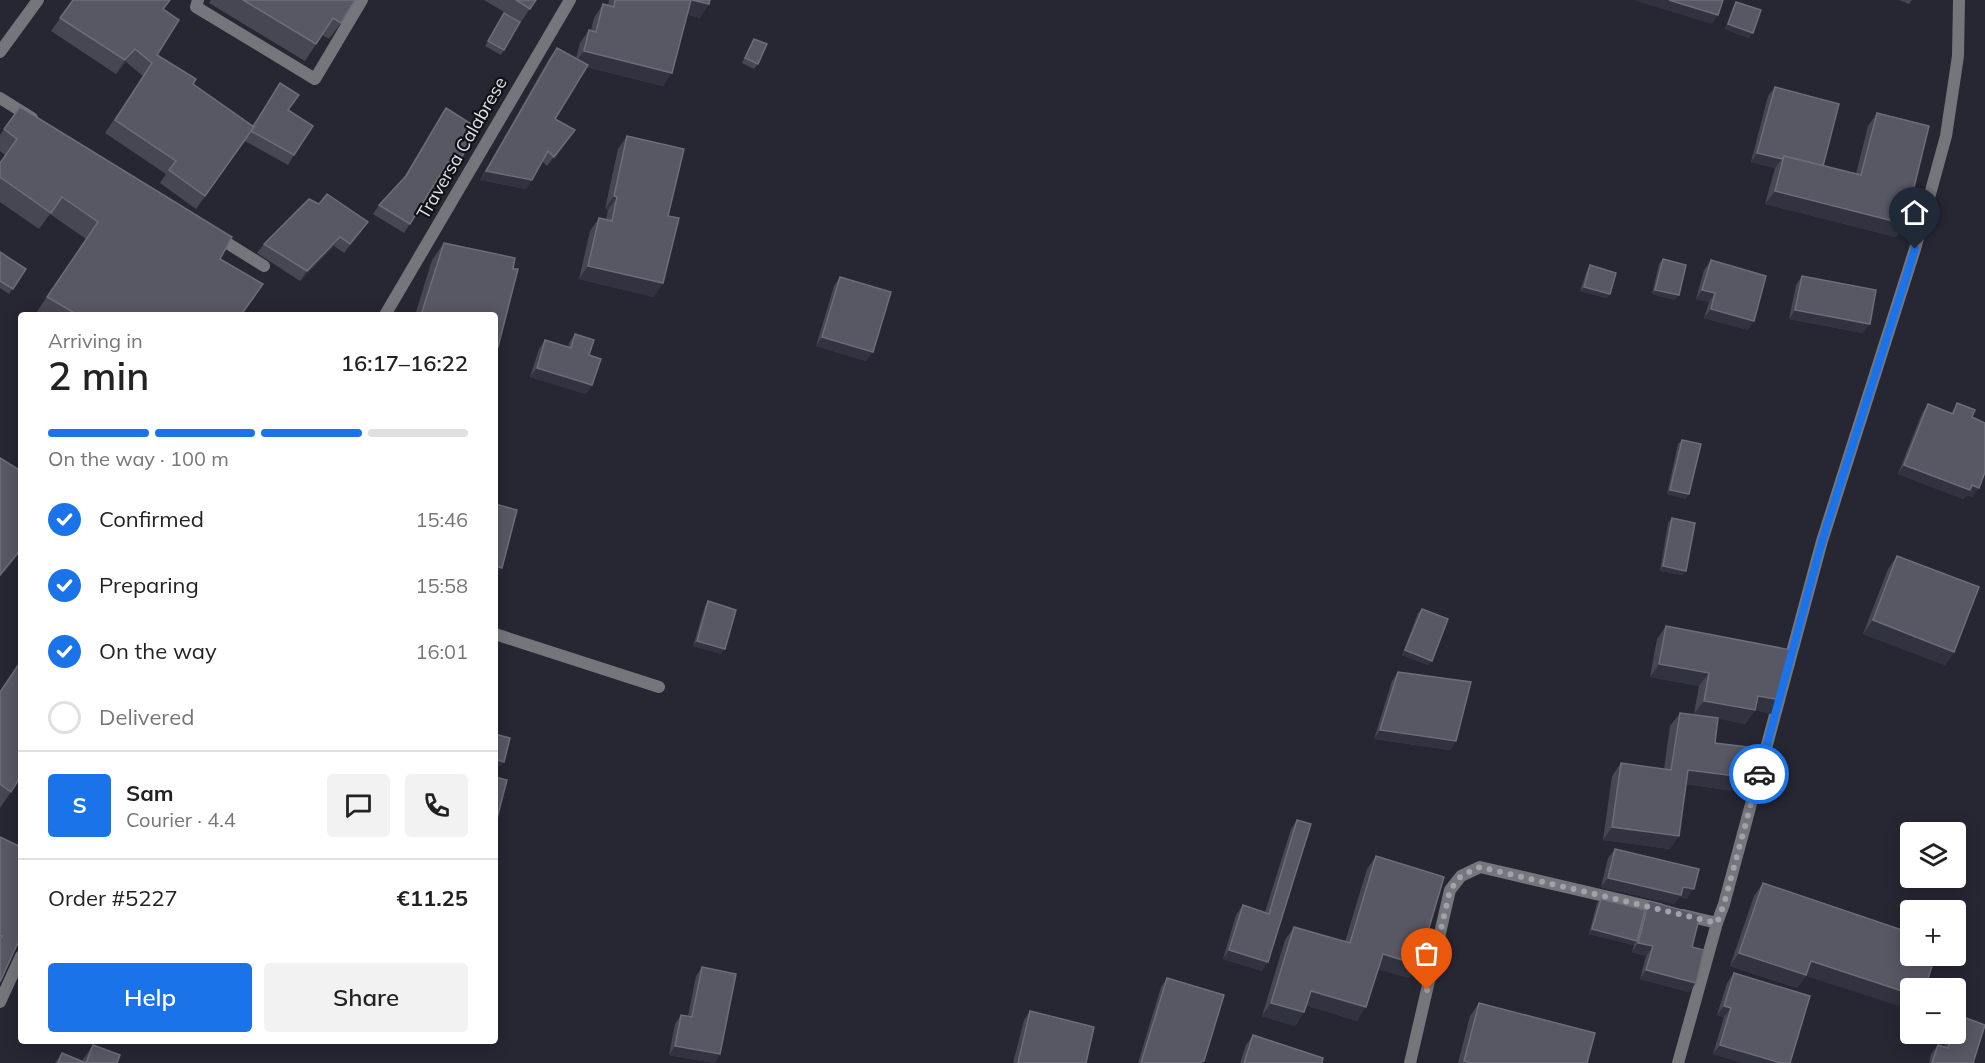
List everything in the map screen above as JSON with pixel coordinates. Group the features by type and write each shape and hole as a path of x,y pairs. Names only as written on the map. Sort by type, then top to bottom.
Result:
{"street":[{"path":"0,52 38,0"},
{"path":"198,0 196,7 315,79 362,0"},
{"name":"Traversa Calabrese","path":"387,312 570,0"},
{"path":"1678,1063 1717,923 1728,893 1822,541 1915,249 1946,136 1958,56 1959,0"},
{"path":"0,98 39,123"},
{"path":"205,229 264,266"},
{"path":"498,635 658,687"},
{"path":"1410,1063 1450,890 1461,876 1480,867 1717,923"},
{"path":"0,1002 18,963"}],"building":[{"path":"73,0 170,0 163,9 179,20 157,55 196,79 193,84 254,127 205,196 169,170 176,161 115,120 152,63 135,49 125,60 60,18"},
{"path":"243,0 355,0 341,23 333,18 316,44"},
{"path":"516,0 536,0 530,9"},
{"path":"615,0 691,0 672,73 584,51 589,30 596,32 603,4 614,7"},
{"path":"692,0 710,0 709,4"},
{"path":"1669,0 1723,0 1718,15"},
{"path":"1736,2 1761,10 1753,33 1728,24"},
{"path":"504,13 520,22 504,50 488,41"},
{"path":"754,39 767,44 758,64 745,58"},
{"path":"557,48 588,65 555,119 575,130 554,157 548,151 532,180 486,171"},
{"path":"280,83 299,95 288,110 313,126 294,155 251,131"},
{"path":"1775,87 1839,104 1823,166 1784,156 1782,159 1757,153"},
{"path":"20,107 232,237 220,259 263,284 243,312 73,312 47,297 98,222 62,197 51,213 0,177 0,163 17,139 4,129"},
{"path":"446,108 479,129 456,166 448,162 410,224 379,205 406,176"},
{"path":"1877,113 1929,126 1905,224 1775,191 1784,156 1861,175"},
{"path":"627,136 684,149 668,216 679,218 663,283 588,266 599,218 612,221 617,197 614,196"},
{"path":"327,194 368,222 350,244 340,237 307,271 264,244 309,199 319,204"},
{"path":"444,243 515,258 513,269 518,269 498,347 498,312 422,312"},
{"path":"0,252 26,269 13,289 0,281"},
{"path":"1663,259 1686,265 1679,295 1655,290"},
{"path":"1711,260 1766,276 1754,321 1711,309 1715,293 1702,290"},
{"path":"1590,265 1616,273 1610,294 1584,287"},
{"path":"1802,276 1876,290 1870,324 1795,310"},
{"path":"840,277 891,292 873,352 822,337"},
{"path":"575,334 594,340 589,355 601,359 592,385 537,368 545,340 571,348"},
{"path":"1957,403 1975,410 1972,417 1985,423 1985,472 1979,488 1972,485 1970,490 1904,465 1928,404 1953,414"},
{"path":"1682,440 1701,444 1689,494 1670,490"},
{"path":"0,458 18,469 18,553 0,575"},
{"path":"498,505 517,510 502,568 498,567"},
{"path":"1672,518 1695,523 1686,571 1663,566"},
{"path":"1897,556 1979,587 1954,652 1873,620"},
{"path":"708,601 736,610 725,649 697,641"},
{"path":"1422,609 1448,619 1432,661 1405,650"},
{"path":"1666,626 1791,650 1782,700 1758,696 1755,710 1704,701 1709,673 1659,664"},
{"path":"18,665 18,781 11,792 0,784 0,692"},
{"path":"1398,672 1471,682 1456,741 1380,730"},
{"path":"1680,713 1718,718 1715,743 1747,747 1743,777 1688,770 1679,836 1612,827 1621,763 1671,770"},
{"path":"498,735 510,738 504,762 498,760"},
{"path":"498,778 507,780 498,814"},
{"path":"1297,820 1311,824 1268,962 1229,950 1243,905 1269,914"},
{"path":"0,837 18,846 18,943 0,982 0,939 2,936 0,936"},
{"path":"1615,849 1699,869 1694,889 1683,887 1681,895 1608,878"},
{"path":"1376,856 1444,877 1418,965 1383,954 1366,1007 1311,991 1304,1012 1271,1003 1294,927 1350,943"},
{"path":"1763,883 1900,929 1900,966 1932,966 1928,978 1900,978 1900,990 1811,961 1806,975 1739,953"},
{"path":"1601,899 1645,910 1637,941 1592,929"},
{"path":"1649,901 1700,915 1692,947 1704,950 1696,983 1646,970 1653,946 1638,943"},
{"path":"702,967 736,974 720,1054 675,1046 681,1015 692,1017"},
{"path":"1734,973 1810,996 1790,1063 1781,1063 1720,1045 1731,1008 1724,1006"},
{"path":"1167,978 1224,995 1204,1061 1199,1063 1141,1063"},
{"path":"1479,1003 1595,1033 1587,1063 1472,1063 1464,1061"},
{"path":"1030,1011 1094,1027 1086,1063 1018,1063"},
{"path":"1966,1018 1985,1025 1973,1063 1932,1063 1938,1045 1948,1048 1949,1044 1966,1044"},
{"path":"1253,1035 1323,1058 1322,1063 1244,1063"},
{"path":"93,1045 120,1055 117,1063 86,1063"},
{"path":"62,1053 86,1063 58,1063"}],"way so far":[{"path":"1427,990 1450,890 1461,876 1480,867 1717,923 1759,774"}],"route":[{"path":"1759,774 1822,541 1915,249"}]}
